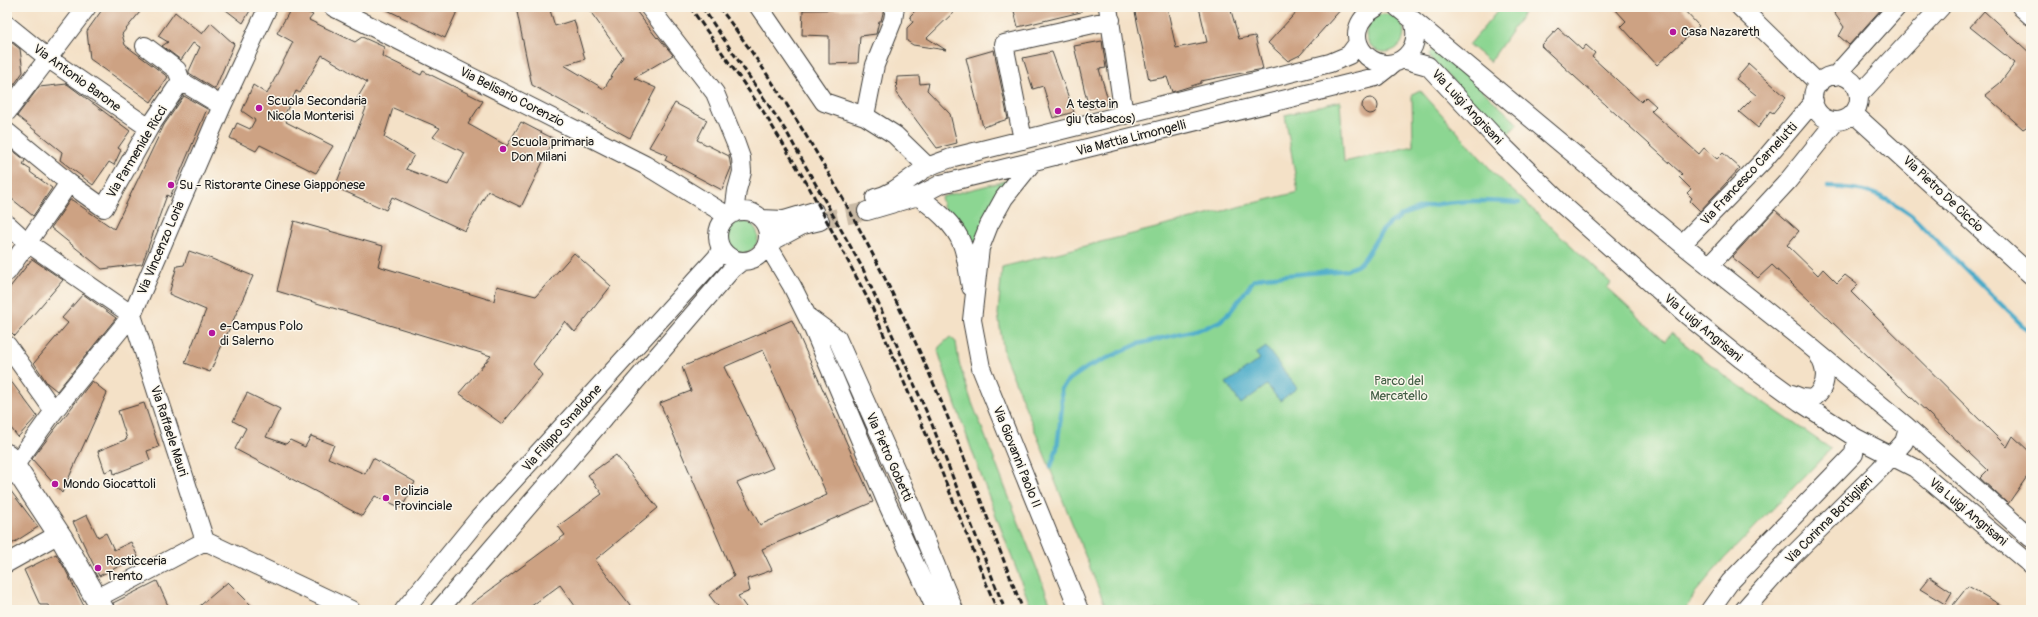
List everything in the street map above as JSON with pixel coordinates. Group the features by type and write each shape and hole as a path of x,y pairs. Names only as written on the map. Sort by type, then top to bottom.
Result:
{"main road":[{"path":"9,466 59,534 100,604"}],"street":[{"path":"7,112 49,59 87,7"},
{"name":"Via Vincenzo Loria","path":"9,466 132,315 222,106 268,7"},
{"name":"Via Belisario Corenzio","path":"333,7 644,164 731,215"},
{"path":"649,7 715,93 736,144 741,158 742,172 731,215"},
{"path":"759,7 824,102 865,116 895,135 928,167"},
{"path":"865,116 875,65 893,20 895,7"},
{"path":"1740,7 1819,84"},
{"path":"1835,76 1897,7"},
{"path":"1859,95 1941,7"},
{"path":"2021,7 2031,16"},
{"path":"1358,44 1357,28 1367,9"},
{"name":"Via Luigi Angrisani","path":"1403,11 1682,244 1816,351 1906,426 2031,538"},
{"name":"Via Mattia Limongelli","path":"1358,44 1349,55 1330,63 954,157 928,167 904,185 863,206 918,196 941,184 1032,163 1376,77 1399,61 1414,46 1416,35 1403,11"},
{"path":"1023,140 1004,44 1109,14 1124,115"},
{"name":"Via Antonio Barone","path":"7,25 49,59 149,128"},
{"name":"Via Luigi Angrisani","path":"1358,44 1368,58 1376,62 1385,64 1399,61 1428,66 1505,148 1571,212 1688,316 1741,359 1786,392 1856,438 1915,468 2031,565"},
{"path":"145,46 177,70 181,81 222,106"},
{"path":"1835,76 1846,78 1852,82 1859,95 1859,103 1853,113 1845,120 1836,121 1823,117 1818,112 1814,101 1815,90 1819,84 1825,79 1835,76"},
{"name":"Via Parmenide Ricci","path":"69,182 104,208 149,128 181,81"},
{"name":"Via Francesco Carnelutti","path":"1682,244 1763,161 1814,101"},
{"name":"Via Pietro De Ciccio","path":"1853,113 2031,275"},
{"path":"1709,266 1787,182 1836,121"},
{"path":"7,132 69,182 7,272"},
{"name":"Via Giovanni Paolo II","path":"1032,163 1004,198 989,225 980,248 973,300 972,320 981,368 1079,610"},
{"name":"Via Giovanni Paolo II","path":"918,196 935,209 953,229 962,244 973,300"},
{"path":"744,212 754,214 761,218 784,220 817,216 803,226 767,244 757,257 742,261 734,260 722,249 718,235 723,221 731,215 744,212"},
{"path":"761,218 767,229 767,244"},
{"path":"7,224 28,243 132,315"},
{"name":"Via Pietro Gobetti","path":"767,244 807,317 884,496 936,610"},
{"name":"Via Filippo Smaldone","path":"404,610 479,518 717,257 722,249"},
{"name":"Via Filippo Smaldone","path":"439,610 732,269 742,261"},
{"name":"Via Raffaele Mauri","path":"132,315 205,541"},
{"name":"Via Pietro Gobetti","path":"807,317 837,338 903,488 954,610"},
{"path":"7,345 54,411"},
{"path":"1786,392 1807,399 1812,399 1820,392 1825,381 1826,372 1816,351"},
{"name":"Via Corinna Bottiglieri","path":"1744,610 1790,558 1892,456 1904,442 1907,432 1906,426"},
{"name":"Via Corinna Bottiglieri","path":"1710,610 1730,582 1854,454 1856,438"},
{"path":"884,496 903,488"},
{"path":"7,563 59,534"},
{"path":"100,604 205,541 351,610"}],"green space":[{"path":"1501,7 1528,7 1490,62 1469,45"},
{"path":"1381,14 1389,14 1399,19 1403,26 1403,40 1399,47 1389,52 1381,52 1371,47 1369,44 1366,37 1366,29 1371,19 1374,17"},
{"path":"1434,47 1439,49 1518,124 1506,136 1430,58 1429,54"},
{"name":"Parco del Mercatello","path":"1420,90 1494,173 1611,283 1607,288 1665,341 1671,333 1724,375 1831,449 1724,559 1695,593 1686,610 1107,610 1004,354 998,314 1002,267 1298,192 1285,115 1340,101 1344,162 1413,146 1412,94"},
{"path":"1013,179 970,251 943,206 941,197"},
{"path":"739,221 745,221 755,228 758,237 757,243 751,250 745,253 739,253 729,246 726,240 726,234 733,224"},
{"path":"950,337 956,342 959,363 971,400 1053,610 1032,610 995,513 938,351 939,347"}],"water":[{"path":"1266,347 1297,388 1280,401 1267,385 1241,404 1226,383 1260,359 1256,354"}],"building":[{"path":"104,7 144,7 122,34 125,45 168,77 151,102 90,59 87,31"},
{"path":"222,7 252,7 243,23"},
{"path":"292,7 297,7 313,15 309,20 355,42 362,37 384,47 382,56 421,75 423,71 483,101 468,124 507,146 521,122 554,139 521,207 488,191 465,231 392,197 386,210 335,187 366,108 355,102 367,82 322,55 300,93 296,91 283,118 287,120 286,122 333,146 316,173 260,145 256,151 230,138 237,123 250,129 255,120 242,111 253,85 267,94 293,42 277,33","holes":["393,108 440,128 433,137 465,153 448,185 406,169 414,155 384,137"]},
{"path":"381,7 459,7 445,38"},
{"path":"516,7 549,7 555,26 574,20 585,59 564,65 604,89 623,57 587,7 633,7 657,38 658,37 673,55 634,78 656,88 630,138 532,85"},
{"path":"919,7 959,7 927,38 946,50 913,45 907,41 907,28 913,22 910,16"},
{"path":"1013,7 1080,7 1081,12 1018,27"},
{"path":"1134,7 1167,7 1176,48 1207,42 1199,7 1230,7 1239,39 1255,36 1263,69 1201,81 1201,83 1172,92 1167,77 1149,80"},
{"path":"1301,7 1343,7 1300,55 1288,61 1268,43"},
{"name":"Casa Nazareth","path":"1613,7 1681,7 1699,26 1657,65 1621,26 1626,21"},
{"path":"1830,7 1883,7 1849,45 1839,36 1844,27"},
{"path":"884,9 876,34 860,36 858,63 829,64 829,36 802,35 803,10"},
{"path":"1984,11 2031,54 2031,124 2023,129 1985,95 2000,83 2015,63 1970,27"},
{"path":"175,12 202,34 211,23 234,44 215,89 189,73 200,47 193,43 181,60 162,46 168,42 158,36"},
{"path":"1558,28 1582,50 1586,45 1595,53 1592,57 1641,102 1646,97 1656,106 1651,111 1699,154 1704,148 1717,159 1723,153 1740,168 1700,211 1690,201 1692,198 1687,193 1691,189 1679,177 1682,174 1541,46"},
{"path":"7,39 20,49 23,72 7,95"},
{"path":"1102,41 1106,68 1099,69 1109,103 1089,109 1074,46"},
{"path":"994,50 1008,119 983,127 966,58"},
{"path":"1052,52 1074,112 1053,118 1043,86 1033,89 1023,58"},
{"path":"1749,64 1786,97 1773,113 1770,111 1758,128 1739,112 1756,95 1736,79"},
{"path":"919,76 920,84 929,83 927,90 950,114 957,143 937,148 896,93 897,77"},
{"path":"67,84 130,131 118,148 121,150 114,165 109,162 93,185 60,160 62,152 17,116 39,87"},
{"path":"184,96 207,109 170,197 167,195 142,264 102,269 51,228 70,200 72,200 114,229 164,125"},
{"path":"1370,98 1377,103 1378,106 1373,113 1370,114 1363,109 1362,106 1367,99"},
{"path":"675,103 707,120 697,140 729,156 731,168 722,190 665,160 667,155 649,147"},
{"path":"7,146 25,160 23,165 31,170 30,172 52,188 33,216 7,195"},
{"path":"1775,210 1799,231 1787,245 1818,275 1823,269 1837,283 1845,275 1858,285 1851,292 2007,447 2013,436 2031,453 2031,471 2008,504 1980,478 1988,470 1772,265 1758,278 1732,257"},
{"path":"294,221 383,246 378,266 494,301 497,286 536,296 574,253 611,286 575,332 565,321 533,364 542,375 502,424 459,393 491,356 277,291"},
{"name":"e-Campus Polo di Salerno","path":"189,251 253,276 210,372 185,363 206,310 169,294 177,266 184,265"},
{"path":"32,259 63,280 15,336 7,328 7,291"},
{"path":"83,294 116,318 57,391 47,383 34,363 68,323 62,318"},
{"path":"792,320 873,502 762,549 772,570 747,579 750,591 738,596 748,610 721,610 709,595 734,576 660,403 691,391 682,367","holes":["763,350 827,495 760,525 737,483 773,468 724,367"]},
{"path":"7,376 37,416 18,437 7,423"},
{"path":"92,381 107,393 62,493 32,459"},
{"path":"247,393 280,409 266,437 286,444 290,440 305,447 311,436 334,445 328,458 365,474 373,458 415,482 402,508 375,496 362,516 235,449 246,428 233,421"},
{"path":"144,403 159,447 147,451 150,460 114,474 113,469 105,472 98,451 127,439 118,411"},
{"path":"616,455 658,508 595,560 634,610 578,610 560,585 526,610 463,610 565,535 558,526 602,494 588,475"},
{"path":"7,486 38,527 7,547"},
{"path":"87,515 98,537 106,533 114,550 131,542 138,557 99,576 73,522"},
{"path":"56,554 86,610 51,610 48,605 40,605 24,570"},
{"path":"1930,577 1952,592 1945,604 1920,589"},
{"path":"157,581 170,610 115,610 113,603"},
{"path":"228,582 256,610 195,610"},
{"path":"1968,586 2009,610 1960,610 1953,605"}],"waterway":[{"path":"1828,187 1863,191 1882,197 1911,215 2031,334"},
{"path":"1051,466 1057,448 1062,406 1061,389 1069,380 1088,367 1138,344 1207,327 1220,321 1230,312 1254,280 1263,277 1347,270 1357,266 1365,258 1381,232 1398,218 1413,210 1448,202 1485,201 1519,203"}],"tunnel":[{"path":"820,221 867,211"}],"railway":[{"path":"690,7 763,111 809,187 872,307 932,448 997,610"},
{"path":"702,7 786,131 863,269 931,422 1005,610"},
{"path":"719,7 777,89 804,132 879,266 936,388 962,451 1023,610"}],"place":[{"name":"Casa Nazareth","path":"1673,32"},
{"name":"Scuola Secondaria Nicola Monterisi","path":"259,108"},
{"name":"A testa in giu (tabacos)","path":"1058,111"},
{"name":"Scuola primaria Don Milani","path":"503,149"},
{"name":"Su - Ristorante Cinese Giapponese","path":"171,185"},
{"name":"e-Campus Polo di Salerno","path":"212,333"},
{"name":"Mondo Giocattoli","path":"55,484"},
{"name":"Polizia Provinciale","path":"386,498"},
{"name":"Rosticceria Trento","path":"98,568"}]}
